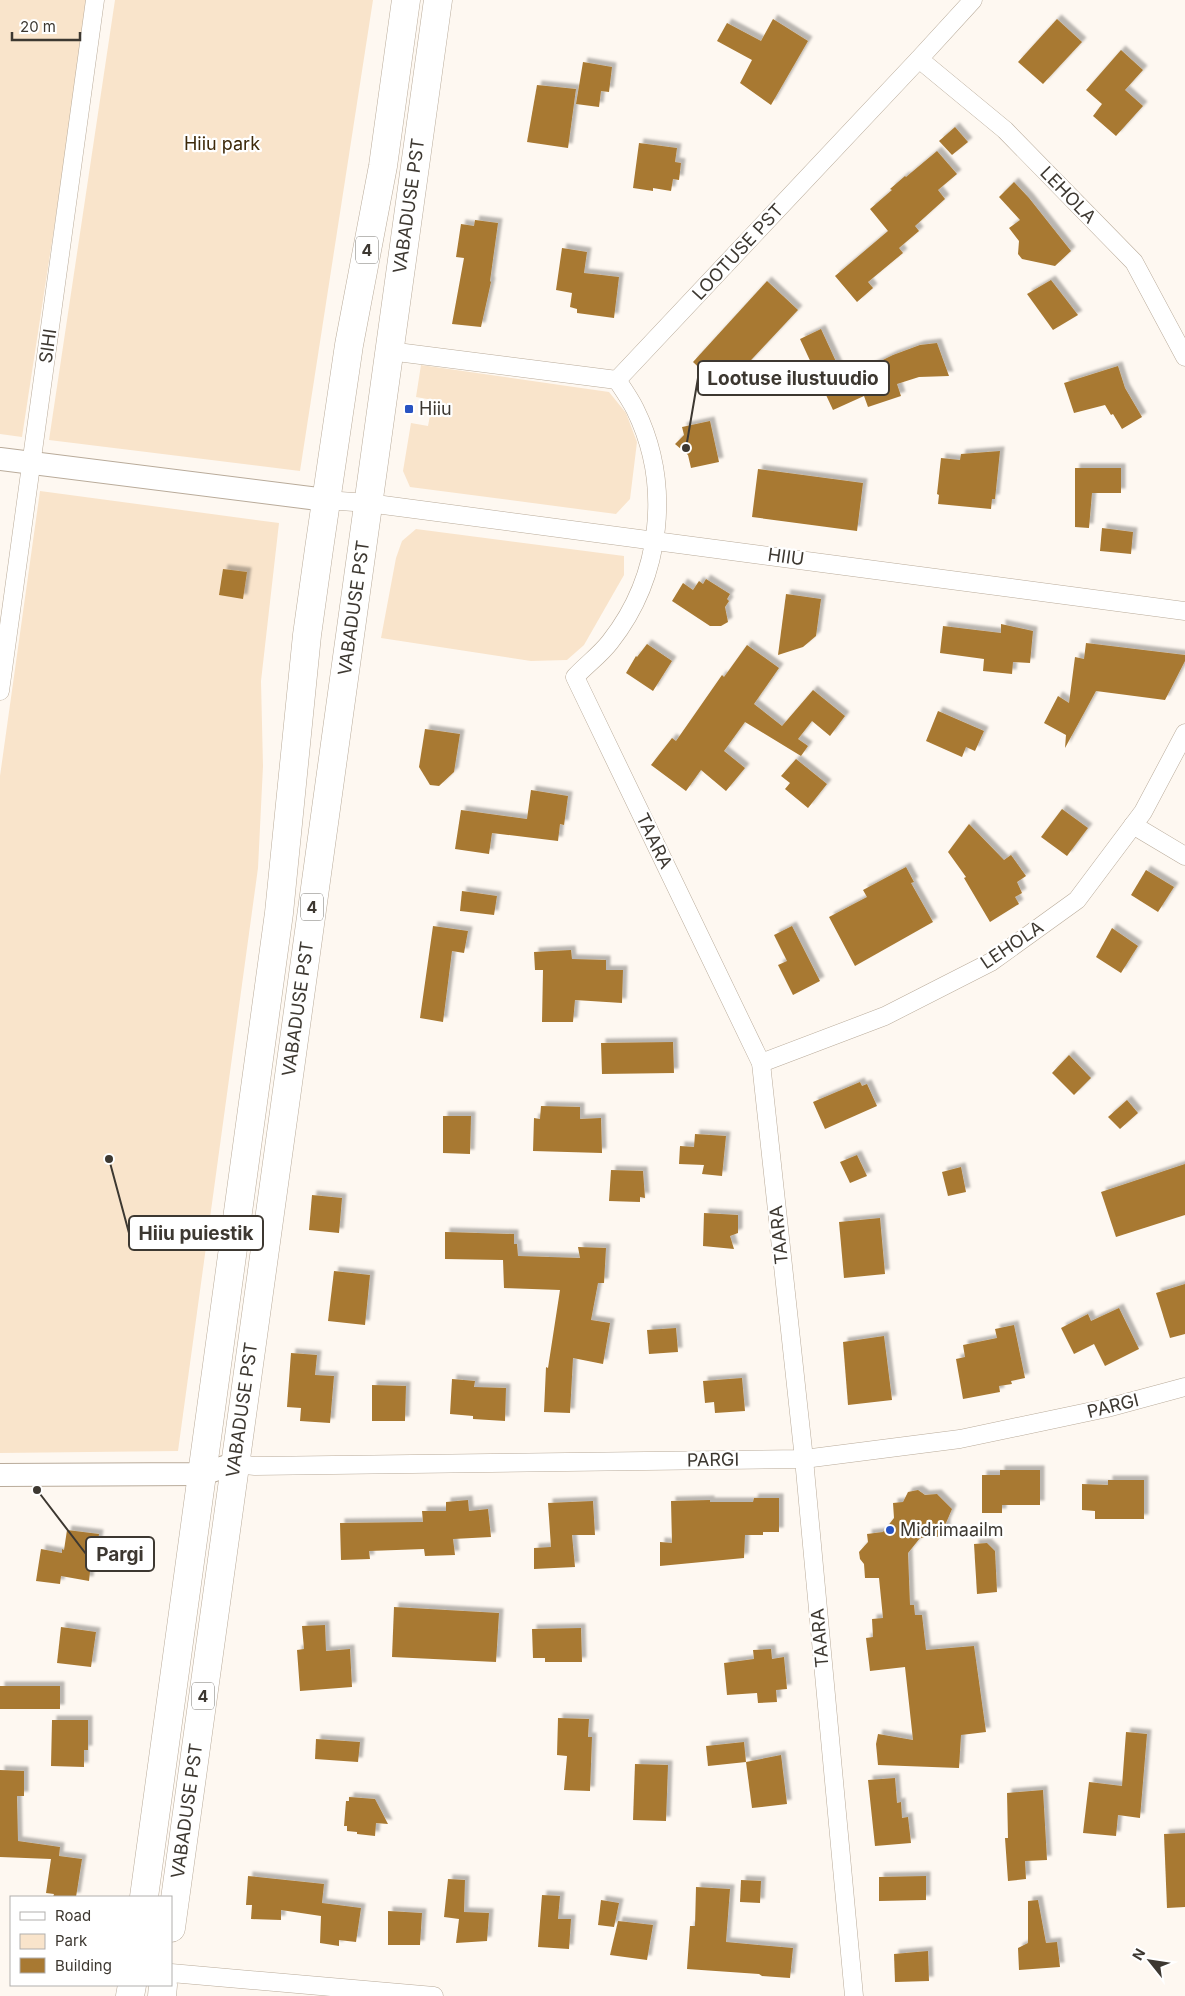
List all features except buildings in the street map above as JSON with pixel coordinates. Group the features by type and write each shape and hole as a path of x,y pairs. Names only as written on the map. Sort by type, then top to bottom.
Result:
{"highway":[{"name":"VABADUSE PST","path":"144,1896 277,923 307,635 349,345 383,166 406,0"},
{"name":"VABADUSE PST","path":"172,1921 438,0"}],"street":[{"name":"SIHI","path":"0,691 95,0"},
{"name":"LOOTUSE PST","path":"617,380 973,0"},
{"name":"LEHOLA","path":"919,59 1005,130 1134,262 1185,357"},
{"path":"389,351 617,380 635,409 652,458 658,499 656,540"},
{"name":"HIIU","path":"0,460 326,500 368,502 1185,611"},
{"name":"TAARA","path":"656,540 648,570 636,600 610,642 575,677 761,1063 804,1459 854,1996"},
{"name":"LEHOLA","path":"761,1063 885,1016 992,962 1076,900 1143,812 1185,733"},
{"path":"1133,825 1185,856"},
{"name":"PARGI","path":"234,1464 255,1466 804,1459 960,1439 1107,1408 1185,1387"},
{"path":"0,1475 202,1474 234,1464"},
{"path":"172,1973 434,1996"}],"green space":[{"path":"0,0 89,0 22,437 0,434"},
{"name":"Hiiu park","path":"115,0 373,0 300,471 49,440"},
{"path":"421,365 609,392 626,413 637,442 630,499 616,514 410,487 403,471 411,423 428,426 433,400 416,397"},
{"path":"40,491 279,523 261,681 263,766 258,868 178,1451 0,1453 0,776"},
{"path":"416,529 624,556 624,575 584,645 567,660 531,661 381,638 396,558 402,541"}],"place":[{"name":"Hiiu","path":"409,409"},
{"name":"Lootuse ilustuudio","path":"686,448"},
{"name":"Hiiu puiestik","path":"109,1159"},
{"name":"Pargi","path":"37,1490"},
{"name":"Midrimaailm","path":"890,1530"}]}
